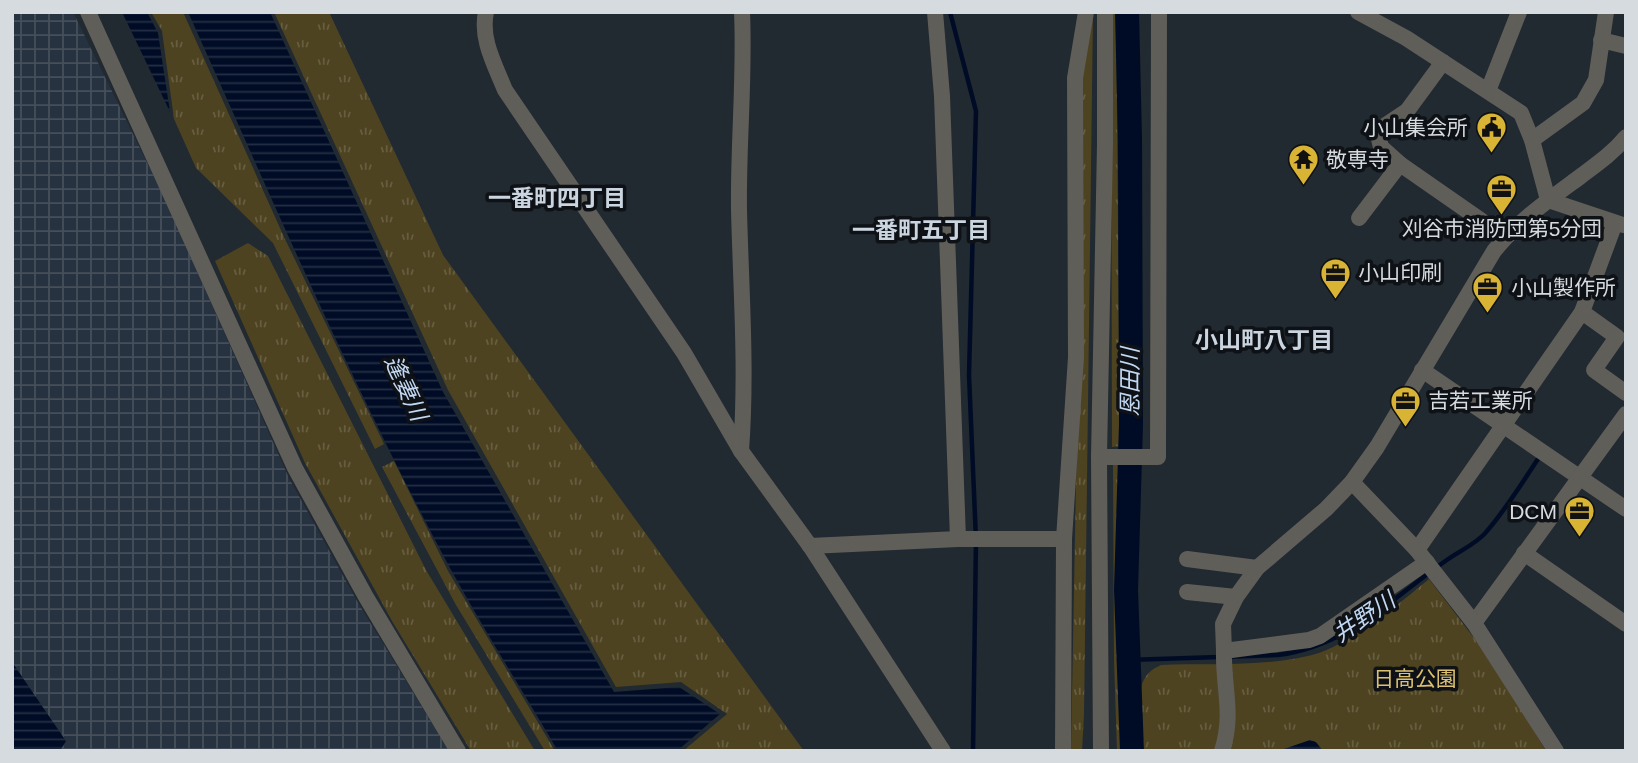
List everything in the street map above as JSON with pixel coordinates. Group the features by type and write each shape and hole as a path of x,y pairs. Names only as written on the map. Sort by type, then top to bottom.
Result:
{"street":[{"path":"88,12 295,468 366,597 458,751"},
{"path":"486,12 486,44 505,90 684,353 741,450 810,546 943,751"},
{"path":"741,450 745,399 739,208 742,12"},
{"path":"935,12 942,96 962,539"},
{"path":"1063,751 1063,539 1076,356 1075,78 1086,12"},
{"path":"1101,751 1099,457 1105,12"},
{"path":"1099,457 1158,457 1158,12"},
{"path":"1358,12 1406,38 1521,113 1532,140 1548,200"},
{"path":"1488,91 1519,12"},
{"path":"1532,140 1583,103 1596,80 1606,12"},
{"path":"1601,40 1626,46"},
{"path":"1443,62 1407,110 1384,127 1378,135 1381,147 1400,164 1506,237"},
{"path":"1222,751 1228,731 1229,710 1223,624 1236,597 1258,568 1326,509 1352,482 1377,447 1494,251 1548,200 1616,149 1626,136"},
{"path":"1359,218 1400,164"},
{"path":"1224,656 1320,636 1427,563 1504,426 1582,312 1621,224 1548,200"},
{"path":"1582,312 1617,337 1594,370 1626,393"},
{"path":"1422,370 1626,509"},
{"path":"1474,623 1626,414"},
{"path":"1352,482 1427,563 1474,623 1556,751"},
{"path":"810,546 962,539 1063,539"},
{"path":"1524,553 1626,624"},
{"path":"1187,559 1258,568"},
{"path":"1187,592 1236,597"}],"shaded area":[{"path":"12,12 73,12 163,195 289,478 357,601 449,751 12,751"}],"green space":[{"path":"151,12 183,12 284,237 384,444 375,449 273,243 196,168 174,119 162,31"},
{"path":"274,12 329,12 443,255 804,751 683,751 727,714 681,682 616,687 448,390"},
{"path":"1093,12 1084,714 1082,751 1071,751 1079,320 1080,86"},
{"path":"1111,12 1116,12 1120,446 1112,447"},
{"path":"248,243 268,256 426,570 535,751 471,751 392,621 305,463 215,261"},
{"path":"394,461 448,571 555,751 545,751 456,605 382,467"},
{"path":"1113,463 1121,463 1121,661 1125,751 1117,751"},
{"name":"日高公園","path":"1429,579 1493,663 1546,751 1141,751 1141,687 1146,676 1154,669 1161,665 1257,663 1312,655 1357,633"}],"water":[{"path":"122,12 147,12 158,33 170,112"},
{"name":"逢妻川","path":"188,12 270,12 443,392 614,692 679,687 720,714 677,751 558,751 450,568 414,500 314,293"},
{"path":"12,662 66,741 60,751 12,750"},
{"path":"1310,740 1316,742 1323,751 1278,751"}],"waterway":[{"path":"950,12 976,111 969,375 976,540 973,751"},
{"name":"恩田川","path":"1127,12 1131,424 1126,590 1132,751"},
{"name":"井野川","path":"1128,660 1278,655 1303,650 1347,632 1483,536 1540,456"}],"place":[{"name":"小山集会所","path":"1491,155"},
{"name":"敬専寺","path":"1303,187"},
{"name":"刈谷市消防団第5分団","path":"1502,216"},
{"name":"小山印刷","path":"1335,300"},
{"name":"小山製作所","path":"1488,315"},
{"name":"吉若工業所","path":"1405,428"},
{"name":"DCM","path":"1580,539"}],"district":[{"name":"一番町四丁目","path":"557,198"},
{"name":"一番町五丁目","path":"921,230"},
{"name":"小山町八丁目","path":"1264,340"}]}
